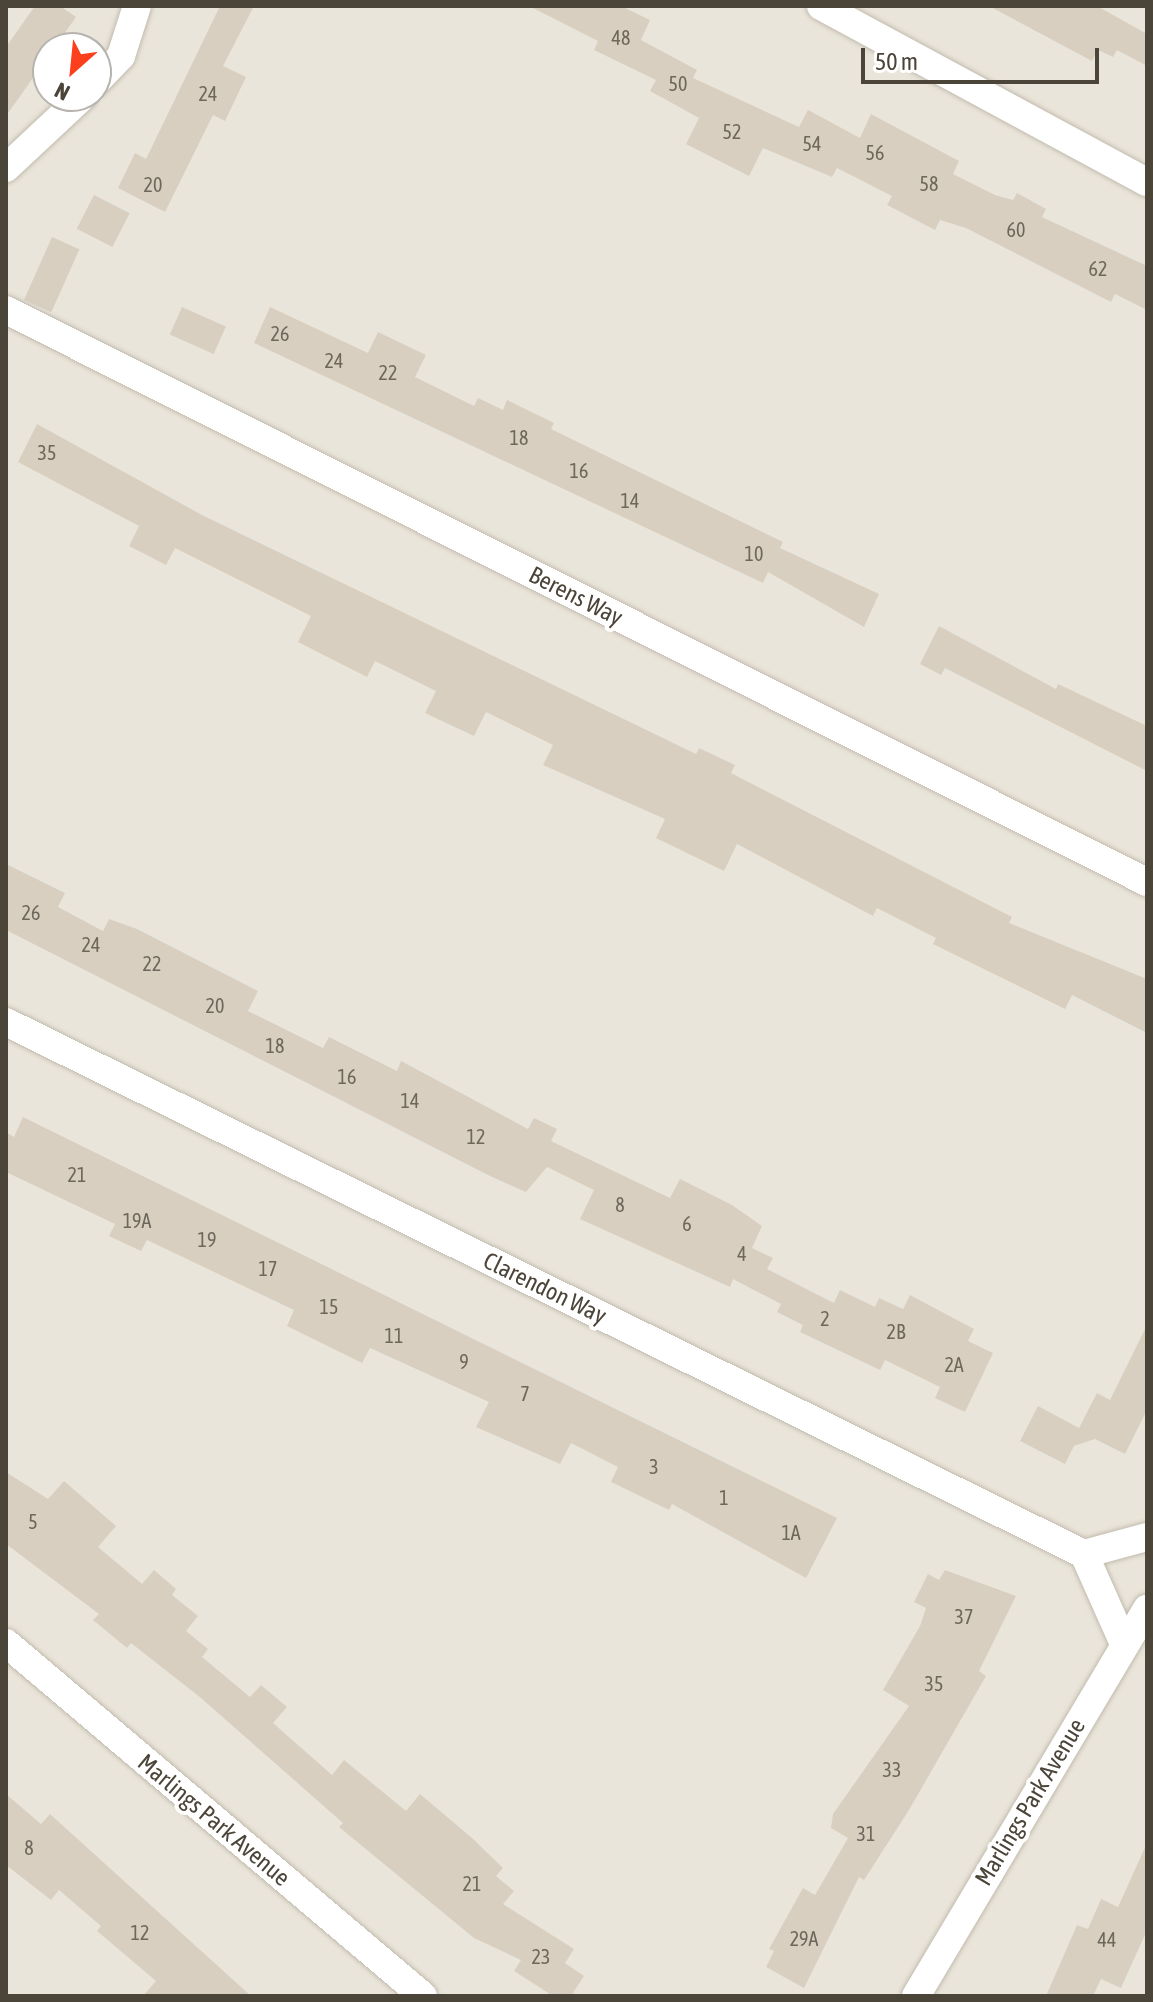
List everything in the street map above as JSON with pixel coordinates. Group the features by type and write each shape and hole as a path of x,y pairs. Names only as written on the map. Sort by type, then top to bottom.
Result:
{"street":[{"path":"112,65 121,56 137,6"},
{"path":"821,6 1147,182"},
{"path":"6,168 66,112"},
{"name":"Berens Way","path":"6,310 1147,882"},
{"name":"Clarendon Way","path":"6,1022 1084,1554"},
{"path":"1124,1644 1084,1554 1147,1537"},
{"name":"Marlings Park Avenue","path":"916,1996 1147,1609"},
{"name":"Marlings Park Avenue","path":"6,1643 423,1996"}],"shaded area":[{"path":"6,6 1147,6 1147,1996 6,1996"}],"building":[{"path":"35,6 60,6 76,17 65,32 32,32 32,79 6,116 6,47"},
{"path":"220,6 254,6 223,66 246,77 225,121 213,115 165,212 118,188 135,153 146,159"},
{"path":"529,6 621,6 650,20 641,40 697,70 693,78 799,127 808,110 860,138 871,114 959,161 953,174 995,195 1013,200 1017,193 1046,209 1042,217 1147,266 1147,310 1115,294 1111,302 966,228 940,220 935,230 887,205 892,196 837,168 832,177 763,148 749,176 686,144 699,118 650,91 656,80 594,50 598,41"},
{"path":"989,6 1097,6 1147,34 1147,66 1117,50 1113,57 1098,50 1092,61"},
{"path":"94,195 130,213 112,247 77,229"},
{"path":"52,237 79,249 51,312 24,300"},
{"path":"182,307 226,327 214,354 170,334"},
{"path":"270,307 368,353 378,332 426,355 415,377 474,406 478,398 503,410 507,400 554,423 551,429 783,542 780,548 879,594 864,627 768,572 763,583 254,343"},
{"path":"37,424 202,515 696,754 699,748 735,765 731,773 1012,917 1009,923 1147,979 1147,1033 1072,995 1065,1009 933,944 936,938 877,908 873,916 737,844 724,871 656,838 665,819 543,765 553,745 486,712 474,736 425,713 436,691 375,661 367,677 298,642 311,616 175,548 166,565 129,546 139,526 18,462"},
{"path":"939,626 1056,689 1058,684 1147,726 1147,771 945,668 941,675 920,664"},
{"path":"6,864 65,893 58,907 103,931 109,919 137,929 258,991 248,1011 323,1048 329,1037 397,1071 401,1061 528,1129 534,1118 557,1129 551,1141 670,1198 680,1179 732,1205 762,1226 752,1248 773,1258 767,1269 834,1303 840,1290 875,1307 879,1298 903,1309 910,1295 974,1329 968,1341 993,1353 965,1412 935,1398 940,1387 885,1360 880,1370 800,1332 803,1325 777,1312 781,1304 733,1279 730,1287 580,1219 594,1190 547,1167 526,1192 6,930"},
{"path":"23,1117 837,1518 806,1578 672,1504 669,1510 611,1482 618,1467 571,1443 560,1464 476,1427 489,1402 370,1348 362,1363 287,1326 294,1310 147,1240 141,1251 109,1236 115,1224 6,1172 6,1132 14,1137"},
{"path":"1147,1325 1147,1410 1125,1454 1095,1439 1074,1446 1065,1464 1020,1441 1038,1406 1079,1428 1097,1393 1110,1400"},
{"path":"6,1472 48,1499 64,1481 116,1526 98,1547 142,1584 154,1570 176,1589 172,1595 198,1616 186,1631 208,1649 202,1657 250,1697 261,1685 287,1707 273,1723 332,1775 344,1760 406,1811 420,1794 472,1838 503,1868 496,1876 514,1891 503,1904 574,1949 565,1963 584,1976 571,1996 553,1996 514,1971 521,1960 474,1938 339,1827 343,1823 201,1698 131,1643 127,1648 93,1620 99,1614 6,1544"},
{"path":"945,1570 1016,1596 979,1671 986,1676 909,1810 864,1880 859,1877 804,1988 766,1967 774,1951 769,1949 803,1888 815,1895 848,1838 831,1828 833,1814 909,1706 883,1690 920,1626 926,1608 914,1602 928,1574 939,1580"},
{"path":"6,1794 41,1824 50,1814 251,1996 143,1996 156,1981 97,1931 101,1926 59,1890 51,1900 6,1865"},
{"path":"1147,1843 1147,1930 1121,1988 1101,1979 1093,1996 1046,1996 1077,1925 1088,1929 1101,1899 1118,1907"}]}
